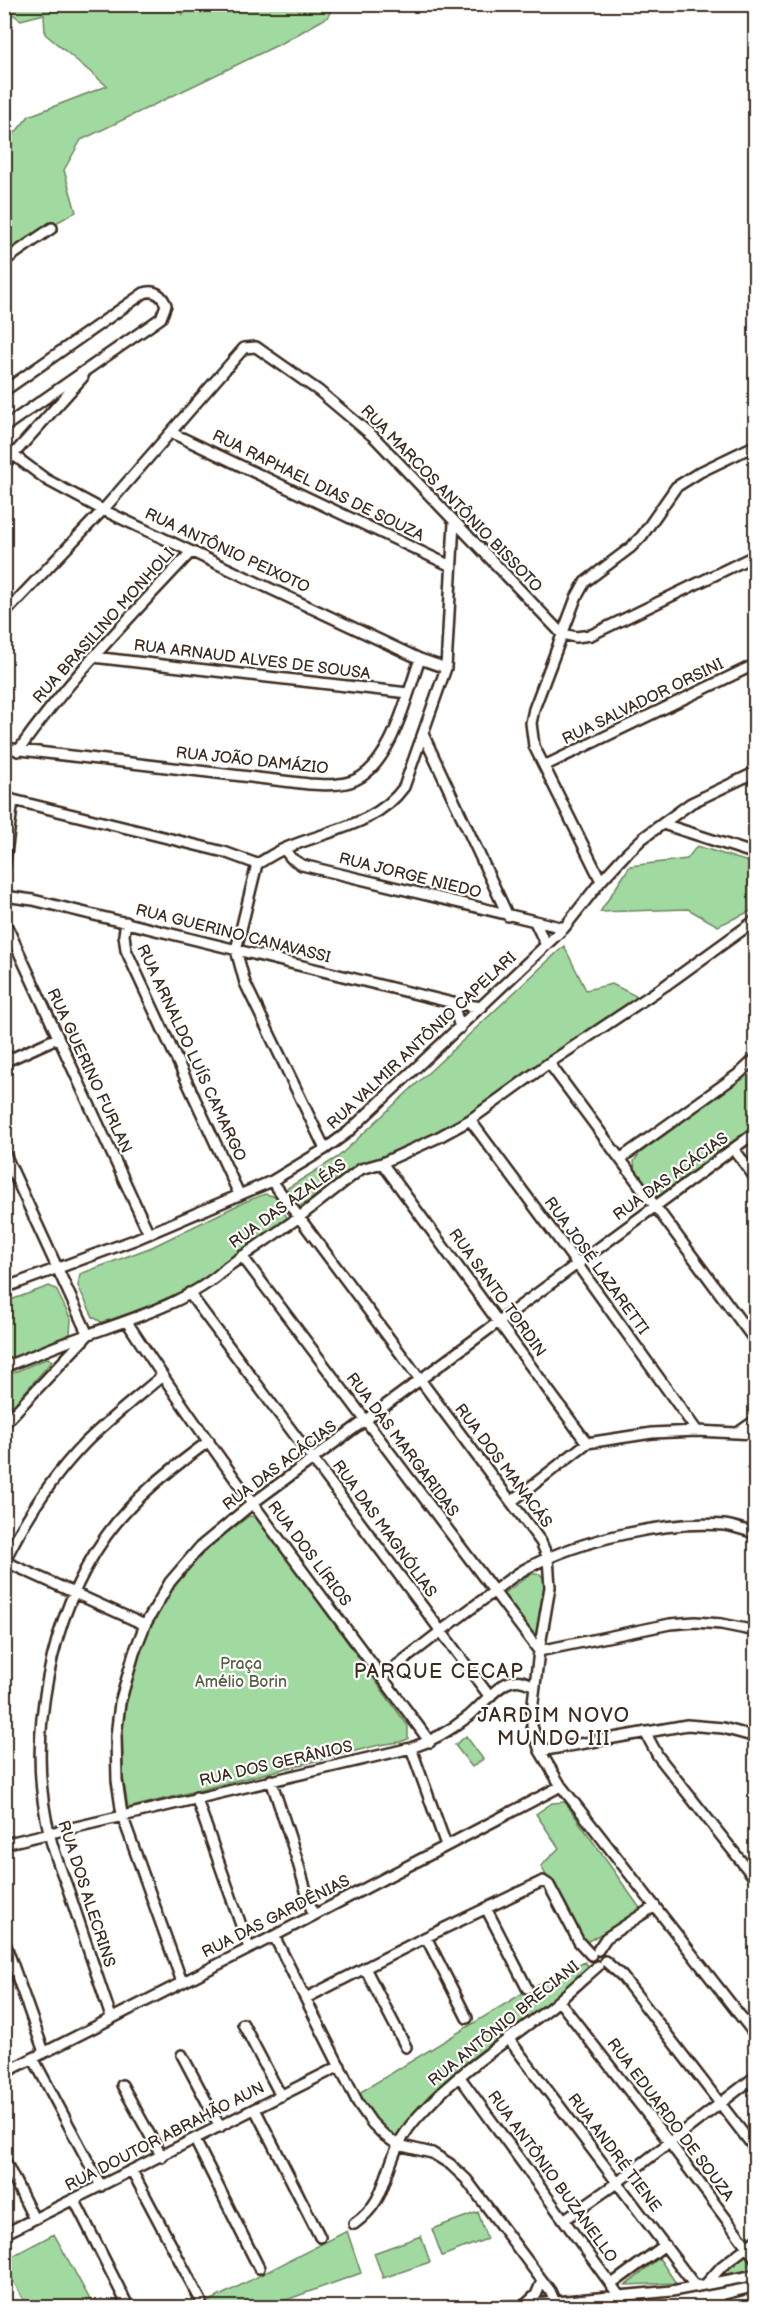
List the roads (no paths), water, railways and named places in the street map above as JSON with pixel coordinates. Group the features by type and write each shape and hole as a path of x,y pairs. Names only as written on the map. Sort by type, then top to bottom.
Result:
{"main road":[{"path":"728,2307 756,2301"}],"street":[{"path":"4,261 52,228"},
{"path":"4,391 144,293 149,291 157,293 163,298 166,305 160,318 4,428"},
{"name":"RUA MARCOS ANTÔNIO BISSOTO","path":"172,433 244,348 256,347 344,410 383,446 562,634"},
{"path":"4,465 96,363"},
{"path":"4,614 103,510 172,433"},
{"name":"RUA RAPHAEL DIAS DE SOUZA","path":"172,433 451,566"},
{"path":"601,881 534,746 531,723 534,709 576,598 585,582 630,548 642,536 676,487 700,472 756,445"},
{"name":"RUA ANTÔNIO PEIXOTO","path":"4,448 47,480 103,510 420,659 446,668"},
{"path":"324,1149 245,983 236,950 257,864 284,849 376,814 404,787 446,668 454,522"},
{"name":"RUA BRASILINO MONHOLI","path":"18,751 36,725 93,657 191,552"},
{"path":"562,634 576,637 591,635 756,555"},
{"name":"RUA ARNAUD ALVES DE SOUSA","path":"93,657 408,693"},
{"name":"RUA JOÃO DAMÁZIO","path":"4,748 309,784 341,784 356,780 376,766 389,745 420,659"},
{"name":"RUA SALVADOR ORSINI","path":"544,766 756,664"},
{"path":"423,734 508,916"},
{"name":"RUA VALMIR ANTÔNIO CAPELARI","path":"4,1288 148,1234 272,1181 324,1149 348,1132 564,928 624,856 691,803 756,772"},
{"path":"4,869 9,798 224,852 257,864"},
{"path":"663,824 756,854"},
{"name":"RUA JORGE NIEDO","path":"284,849 291,858 302,865 564,928"},
{"name":"RUA GUERINO CANAVASSI","path":"4,896 33,900 453,1003 482,1007"},
{"name":"RUA GUERINO FURLAN","path":"4,920 148,1234"},
{"name":"RUA DAS AZALÉAS","path":"4,1367 127,1322 189,1293 220,1275 361,1169 382,1163 470,1120 756,920"},
{"name":"RUA ARNALDO LUÍS CAMARGO","path":"126,922 124,935 126,950 239,1194"},
{"path":"535,922 546,945"},
{"path":"453,1003 460,1028"},
{"path":"4,1062 57,1038"},
{"path":"620,1159 740,1073 756,1058"},
{"path":"549,1063 756,1342"},
{"name":"RUA JOSÉ LAZARETTI","path":"470,1120 697,1431"},
{"name":"RUA DAS ACÁCIAS","path":"182,1982 122,1815 117,1780 116,1736 126,1676 145,1625 170,1582 200,1547 253,1503 756,1132"},
{"path":"734,1149 756,1179"},
{"path":"4,1152 88,1335 4,1424"},
{"name":"RUA SANTO TORDIN","path":"382,1163 587,1443"},
{"name":"RUA DOS MANACÁS","path":"272,1181 541,1542 548,1558 550,1587 539,1651 532,1725 540,1751 561,1786 756,2036"},
{"name":"RUA DAS MARGARIDAS","path":"243,1256 539,1651"},
{"name":"RUA DAS MAGNÓLIAS","path":"189,1293 490,1697"},
{"name":"RUA DOS LÍRIOS","path":"127,1322 162,1376 253,1503 430,1742"},
{"path":"145,1625 5,1561 21,1528 83,1445 105,1423 162,1376"},
{"path":"739,1432 756,1420"},
{"path":"511,1502 587,1443 652,1433 697,1431 756,1434"},
{"name":"RUA DOS ALECRINS","path":"111,2017 49,1833 41,1783 41,1727 47,1682 60,1632 74,1594 83,1573 106,1536 134,1503 168,1471 209,1441"},
{"path":"382,1677 527,1567 548,1558 612,1537 687,1524 727,1525 756,1533"},
{"path":"539,1651 670,1624 694,1622 721,1624 756,1631"},
{"name":"RUA DOS GERÂNIOS","path":"4,1844 411,1748 430,1742 468,1716 506,1683 514,1680 535,1686"},
{"path":"540,1751 687,1725 703,1725 756,1737"},
{"path":"645,1732 658,1756 756,1880"},
{"path":"411,1748 446,1845"},
{"path":"270,1780 313,1915"},
{"name":"RUA DAS GARDÊNIAS","path":"4,2073 274,1936 561,1786"},
{"path":"196,1797 249,1948"},
{"path":"306,1998 543,1881 549,1886 579,1942 595,1953 604,1954 602,1963 622,1976 756,2150"},
{"path":"595,1953 606,1938 655,1906"},
{"path":"486,1908 527,1988"},
{"path":"274,1936 358,2103 372,2123 398,2145 432,2153 450,2164 466,2179 555,2302"},
{"path":"426,1937 467,2018"},
{"path":"4,1940 44,2052"},
{"name":"RUA ANTÔNIO BRECIANI","path":"354,2224 374,2207 398,2145 419,2115 459,2076 559,2001 602,1963"},
{"path":"365,1968 406,2048"},
{"name":"RUA EDUARDO DE SOUZA","path":"559,2001 669,2142 756,2259"},
{"path":"243,2024 281,2096"},
{"name":"RUA ANDRÉ TIENE","path":"508,2038 696,2287"},
{"path":"182,2055 220,2127"},
{"path":"33,2058 101,2186"},
{"name":"RUA DOUTOR ABRAHÃO AUN","path":"4,2234 340,2066"},
{"name":"RUA ANTÔNIO BUZANELLO","path":"459,2076 620,2297"},
{"path":"564,2219 618,2182 756,2076"},
{"path":"122,2085 162,2157"},
{"path":"255,2109 320,2237"},
{"path":"195,2140 259,2268"},
{"path":"4,2159 34,2219"},
{"path":"132,2171 201,2301"},
{"path":"74,2199 129,2307"},
{"path":"706,2284 722,2266 756,2240"},
{"path":"612,2284 665,2245"},
{"path":"492,2307 620,2297 696,2287 756,2275"},
{"path":"525,2305 536,2295 542,2281"}],"district":[{"name":"PARQUE CECAP","path":"439,1672"},
{"name":"JARDIM NOVO MUNDO III","path":"554,1728"}],"park label":[{"name":"Praça Amélio Borin","path":"241,1673"}]}
